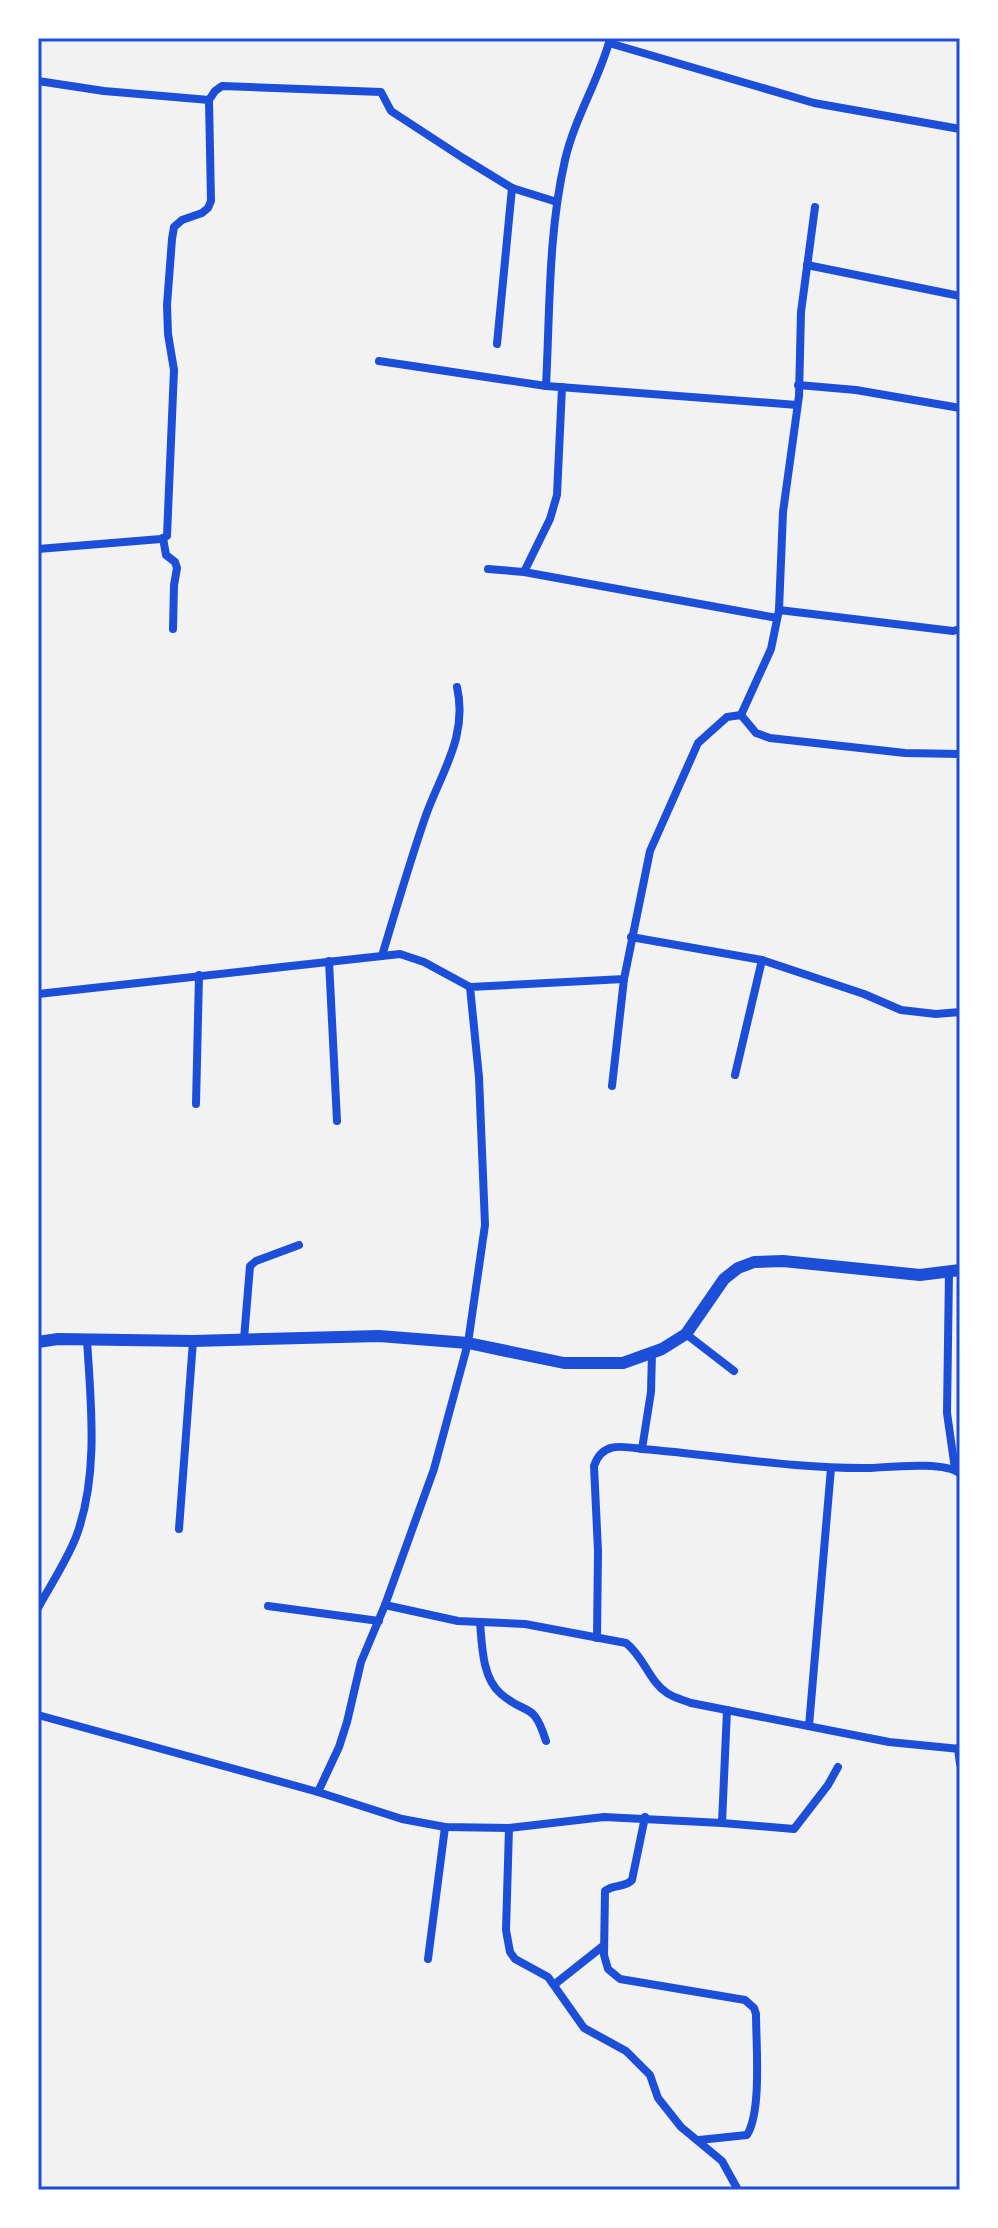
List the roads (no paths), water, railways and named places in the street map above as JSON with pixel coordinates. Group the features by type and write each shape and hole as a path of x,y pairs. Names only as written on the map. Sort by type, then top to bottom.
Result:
{"main road":[{"path":"38,1342 379,1336 468,1343 564,1363 623,1363 652,1353 686,1334 724,1279 738,1268 754,1262 783,1261 920,1275 955,1271"}],"street":[{"path":"546,386 550,273 557,202 566,157 580,112 610,40 814,103 960,129"},
{"path":"38,81 104,91 209,100"},
{"path":"38,549 163,538 167,533 174,370 168,334 168,275 174,227 182,220 202,213 211,201 209,100 222,86 261,85 298,90 381,92 391,111 512,188 557,202"},
{"path":"497,344 512,188"},
{"path":"741,715 771,649 778,614 783,512 797,405 801,312 815,207"},
{"path":"807,265 960,296"},
{"path":"379,361 546,386 765,405 797,405"},
{"path":"798,385 856,390 960,408"},
{"path":"524,572 550,519 557,495 562,387"},
{"path":"163,538 166,555 177,568 173,629"},
{"path":"488,569 524,572 778,614 953,631 960,629"},
{"path":"382,956 427,815 457,738 462,707 457,687"},
{"path":"741,715 756,733 770,738 905,753 960,754"},
{"path":"612,1086 624,979 650,851 698,743 727,717 741,715"},
{"path":"631,937 762,960 864,994 901,1010 936,1014 960,1012"},
{"path":"38,994 329,961 410,955 470,987 624,979"},
{"path":"735,1075 762,960"},
{"path":"329,961 337,1121"},
{"path":"196,1104 199,975"},
{"path":"318,1792 339,1747 361,1662 434,1469 468,1343 485,1225 479,1077 470,987"},
{"path":"244,1339 250,1266 299,1245"},
{"path":"597,1638 598,1551 594,1466 598,1456 606,1449 617,1446 831,1468 929,1467 958,1472 946,1386 955,1271"},
{"path":"686,1334 734,1371"},
{"path":"38,1608 58,1576 85,1507 92,1407 87,1340"},
{"path":"179,1529 193,1341"},
{"path":"642,1449 651,1392 652,1353"},
{"path":"809,1726 831,1468"},
{"path":"385,1605 458,1621 525,1624 626,1643 637,1651 655,1682 669,1695 691,1703 889,1742 959,1748 960,1764"},
{"path":"268,1606 379,1621"},
{"path":"480,1622 482,1652 498,1692 531,1710 540,1720 546,1741"},
{"path":"722,1823 727,1710"},
{"path":"38,1715 318,1792 402,1819 445,1827 509,1828 604,1817 645,1817 794,1829 838,1767"},
{"path":"645,1817 632,1880 605,1891 603,1946 608,1969 620,1979 745,2000 754,2008 756,2081 753,2126 747,2135 740,2138 699,2140"},
{"path":"428,1959 445,1827"},
{"path":"509,1828 506,1930 510,1952 523,1965 548,1977 555,1984 584,2028 626,2051 650,2075 658,2098 681,2127 722,2161 738,2190"},
{"path":"555,1984 603,1946"}]}
